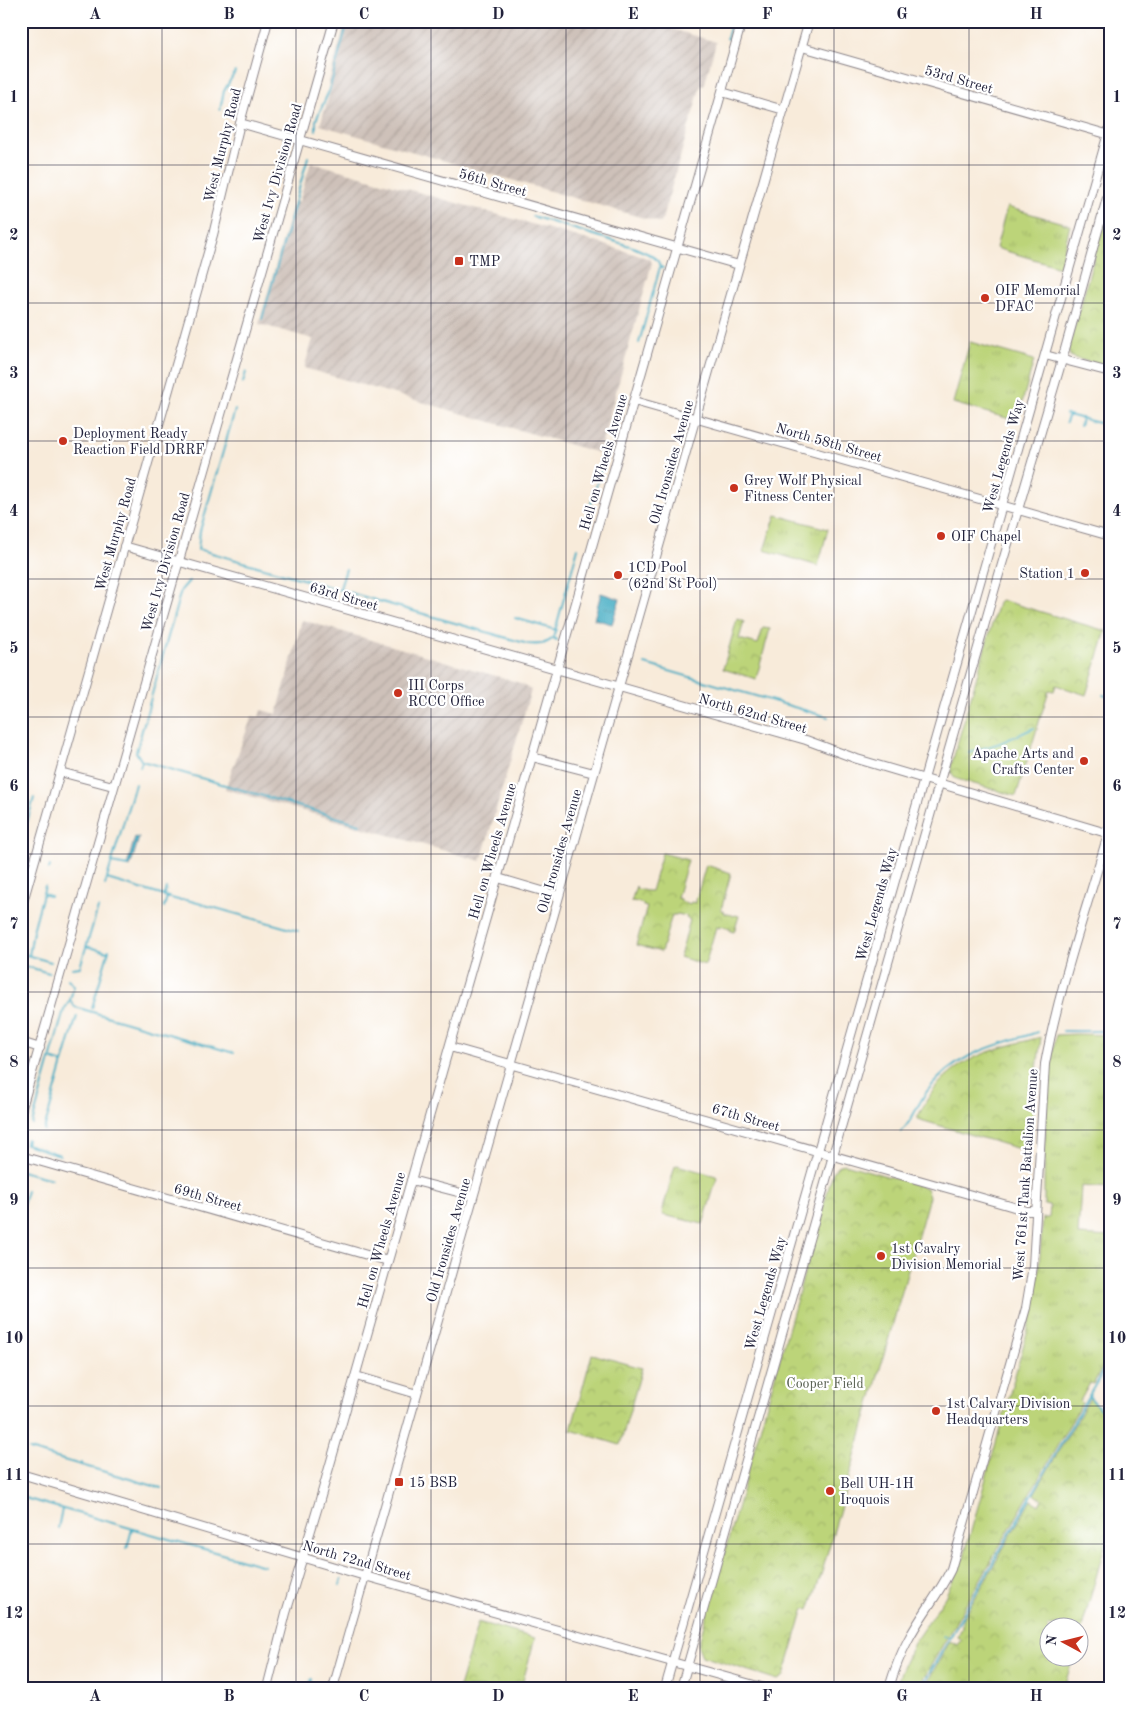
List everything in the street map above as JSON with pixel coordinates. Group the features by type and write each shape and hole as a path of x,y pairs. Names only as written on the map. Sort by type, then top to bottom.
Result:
{"street":[{"name":"West Murphy Road","path":"21,909 213,235 240,122 268,21"},
{"name":"West Ivy Division Road","path":"21,1111 334,21"},
{"name":"Hell on Wheels Avenue","path":"267,1688 285,1616 356,1376 742,21"},
{"name":"Old Ironsides Avenue","path":"334,1688 809,21"},
{"name":"53rd Street","path":"802,47 1109,135"},
{"path":"722,92 784,110"},
{"name":"56th Street","path":"240,122 739,265"},
{"name":"West Legends Way","path":"665,1688 1109,135 1110,126"},
{"name":"West Legends Way","path":"681,1688 1110,187"},
{"path":"1045,355 1110,372"},
{"name":"North 58th Street","path":"634,401 1110,536"},
{"name":"63rd Street","path":"124,546 557,671"},
{"name":"North 62nd Street","path":"557,671 806,740 858,759 1109,831"},
{"path":"532,757 594,773"},
{"path":"60,772 113,786"},
{"name":"West 761st Tank Battalion Avenue","path":"889,1688 894,1669 904,1648 941,1590 956,1556 1026,1308 1033,1266 1043,1091 1049,1045 1065,982 1109,831"},
{"path":"498,878 559,896"},
{"path":"21,1042 40,1048"},
{"name":"67th Street","path":"450,1047 1027,1211 1036,1211"},
{"name":"69th Street","path":"21,1156 388,1262"},
{"path":"411,1180 473,1196"},
{"path":"356,1376 417,1394"},
{"name":"North 72nd Street","path":"21,1474 365,1576 765,1688"}],"shaded area":[{"path":"346,21 645,21 716,42 704,86 701,85 661,223 320,125 332,86 328,85"},
{"path":"311,162 650,259 652,263 599,453 304,368 313,339 259,324 294,201 299,202"},
{"path":"302,620 517,682 531,690 481,861 225,789 252,716 259,717 261,710 277,714"},
{"path":"697,1681 722,1688 686,1688"}],"green space":[{"path":"1110,201 1110,368 1070,356 1068,350"},
{"path":"1007,207 1070,225 1060,267 996,248"},
{"path":"970,342 1034,360 1017,421 953,403"},
{"path":"776,515 828,529 818,566 764,550"},
{"path":"1001,600 1106,631 1086,695 1056,685 1054,691 1049,690 1016,796 957,779 951,772 951,766 998,603"},
{"path":"737,619 744,622 739,639 758,644 763,628 770,629 756,679 723,669"},
{"path":"662,853 688,860 677,898 690,904 691,902 695,903 706,865 731,873 721,910 724,913 739,916 734,932 720,926 720,928 716,927 705,965 680,957 690,920 686,918 687,916 672,915 661,952 636,945 647,907 643,906 643,904 631,902 636,886 637,889 651,891"},
{"path":"1056,1035 1110,1035 1110,1188 1081,1186 1078,1235 1110,1237 1110,1355 1093,1384 1090,1383 1080,1401 1082,1403 918,1688 896,1688 901,1671 915,1641 945,1597 964,1556 1034,1308 1043,1218 1049,1218 1050,1206 1044,1205 1044,1162 1047,1098 1052,1056"},
{"path":"1041,1037 1034,1093 1030,1152 917,1119 927,1099 939,1083 952,1071 983,1054"},
{"name":"Cooper Field","path":"845,1164 921,1186 926,1188 929,1197 822,1572 809,1610 804,1608 784,1676 778,1680 702,1656 698,1646 833,1172 839,1165"},
{"path":"675,1166 716,1176 717,1178 703,1224 663,1215 662,1213"},
{"path":"592,1354 642,1368 620,1445 571,1430"},
{"path":"1090,1398 1101,1411 1110,1414 1110,1527 1085,1616 1038,1616 1038,1666 1070,1666 1064,1688 924,1688 950,1641 957,1645 961,1640 957,1637 962,1628 962,1621 1031,1500 1039,1505 1042,1499 1034,1494"},
{"path":"478,1622 535,1638 521,1688 459,1688"}],"water":[{"path":"601,593 620,599 612,624 594,619"},
{"path":"135,837 139,838 130,867 127,866"}],"waterway":[{"path":"316,130 316,120 329,91 348,21"},
{"path":"729,39 727,38 732,21"},
{"path":"220,110 224,91 235,72"},
{"path":"262,319 308,157"},
{"path":"532,216 633,247 651,255 658,261 660,267"},
{"path":"639,343 660,267 663,268"},
{"path":"243,383 246,372"},
{"path":"198,550 200,531 235,410"},
{"path":"1065,414 1110,426"},
{"path":"1066,422 1069,415"},
{"path":"1080,426 1082,418"},
{"path":"1101,432 1102,424"},
{"path":"587,518 601,469 602,453 600,450"},
{"path":"557,640 553,638 578,548"},
{"path":"198,549 528,644 541,644 553,638"},
{"path":"340,588 346,569"},
{"path":"141,760 136,752 181,590 189,581"},
{"path":"515,618 556,630"},
{"path":"645,664 828,717"},
{"path":"1103,695 1110,697"},
{"path":"969,753 1000,743 1034,728"},
{"path":"140,767 142,761 360,824"},
{"path":"105,885 135,784"},
{"path":"21,843 34,798"},
{"path":"111,863 128,866"},
{"path":"107,879 178,900 187,900 298,931"},
{"path":"29,956 33,931 45,886"},
{"path":"164,896 166,888"},
{"path":"43,894 50,896"},
{"path":"164,907 167,897"},
{"path":"72,968 80,967 98,908"},
{"path":"86,946 107,952 109,950 92,1008"},
{"path":"23,954 51,962"},
{"path":"21,965 49,973"},
{"path":"68,979 74,986 70,1000 75,1007 234,1053"},
{"path":"32,1124 64,1010 70,1000"},
{"path":"63,1063 77,1016"},
{"path":"1063,1031 1110,1031"},
{"path":"901,1132 928,1090 952,1067 964,1059 992,1046 1038,1032"},
{"path":"44,1130 63,1063 50,1059"},
{"path":"27,1139 26,1144 60,1155"},
{"path":"21,1171 52,1179"},
{"path":"21,1210 27,1191"},
{"path":"921,1688 1110,1359"},
{"path":"1089,1396 1101,1410 1110,1413"},
{"path":"29,1450 81,1465 81,1463"},
{"path":"81,1465 161,1488"},
{"path":"21,1497 264,1566"},
{"path":"58,1528 62,1509"},
{"path":"127,1548 132,1529"},
{"path":"340,1585 342,1579"},
{"path":"943,1636 950,1637"},
{"path":"309,1688 311,1679"},
{"path":"312,1688 324,1686"}],"place":[{"name":"TMP","path":"459,261"},
{"name":"OIF Memorial DFAC","path":"985,298"},
{"name":"Deployment Ready Reaction Field DRRF","path":"63,441"},
{"name":"Grey Wolf Physical Fitness Center","path":"734,488"},
{"name":"OIF Chapel","path":"941,536"},
{"name":"Station 1","path":"1085,573"},
{"name":"1CD Pool (62nd St Pool)","path":"618,575"},
{"name":"III Corps RCCC Office","path":"398,693"},
{"name":"Apache Arts and Crafts Center","path":"1084,761"},
{"name":"1st Cavalry Division Memorial","path":"881,1256"},
{"name":"1st Calvary Division Headquarters","path":"936,1411"},
{"name":"15 BSB","path":"399,1482"},
{"name":"Bell UH-1H Iroquois","path":"830,1491"}]}
